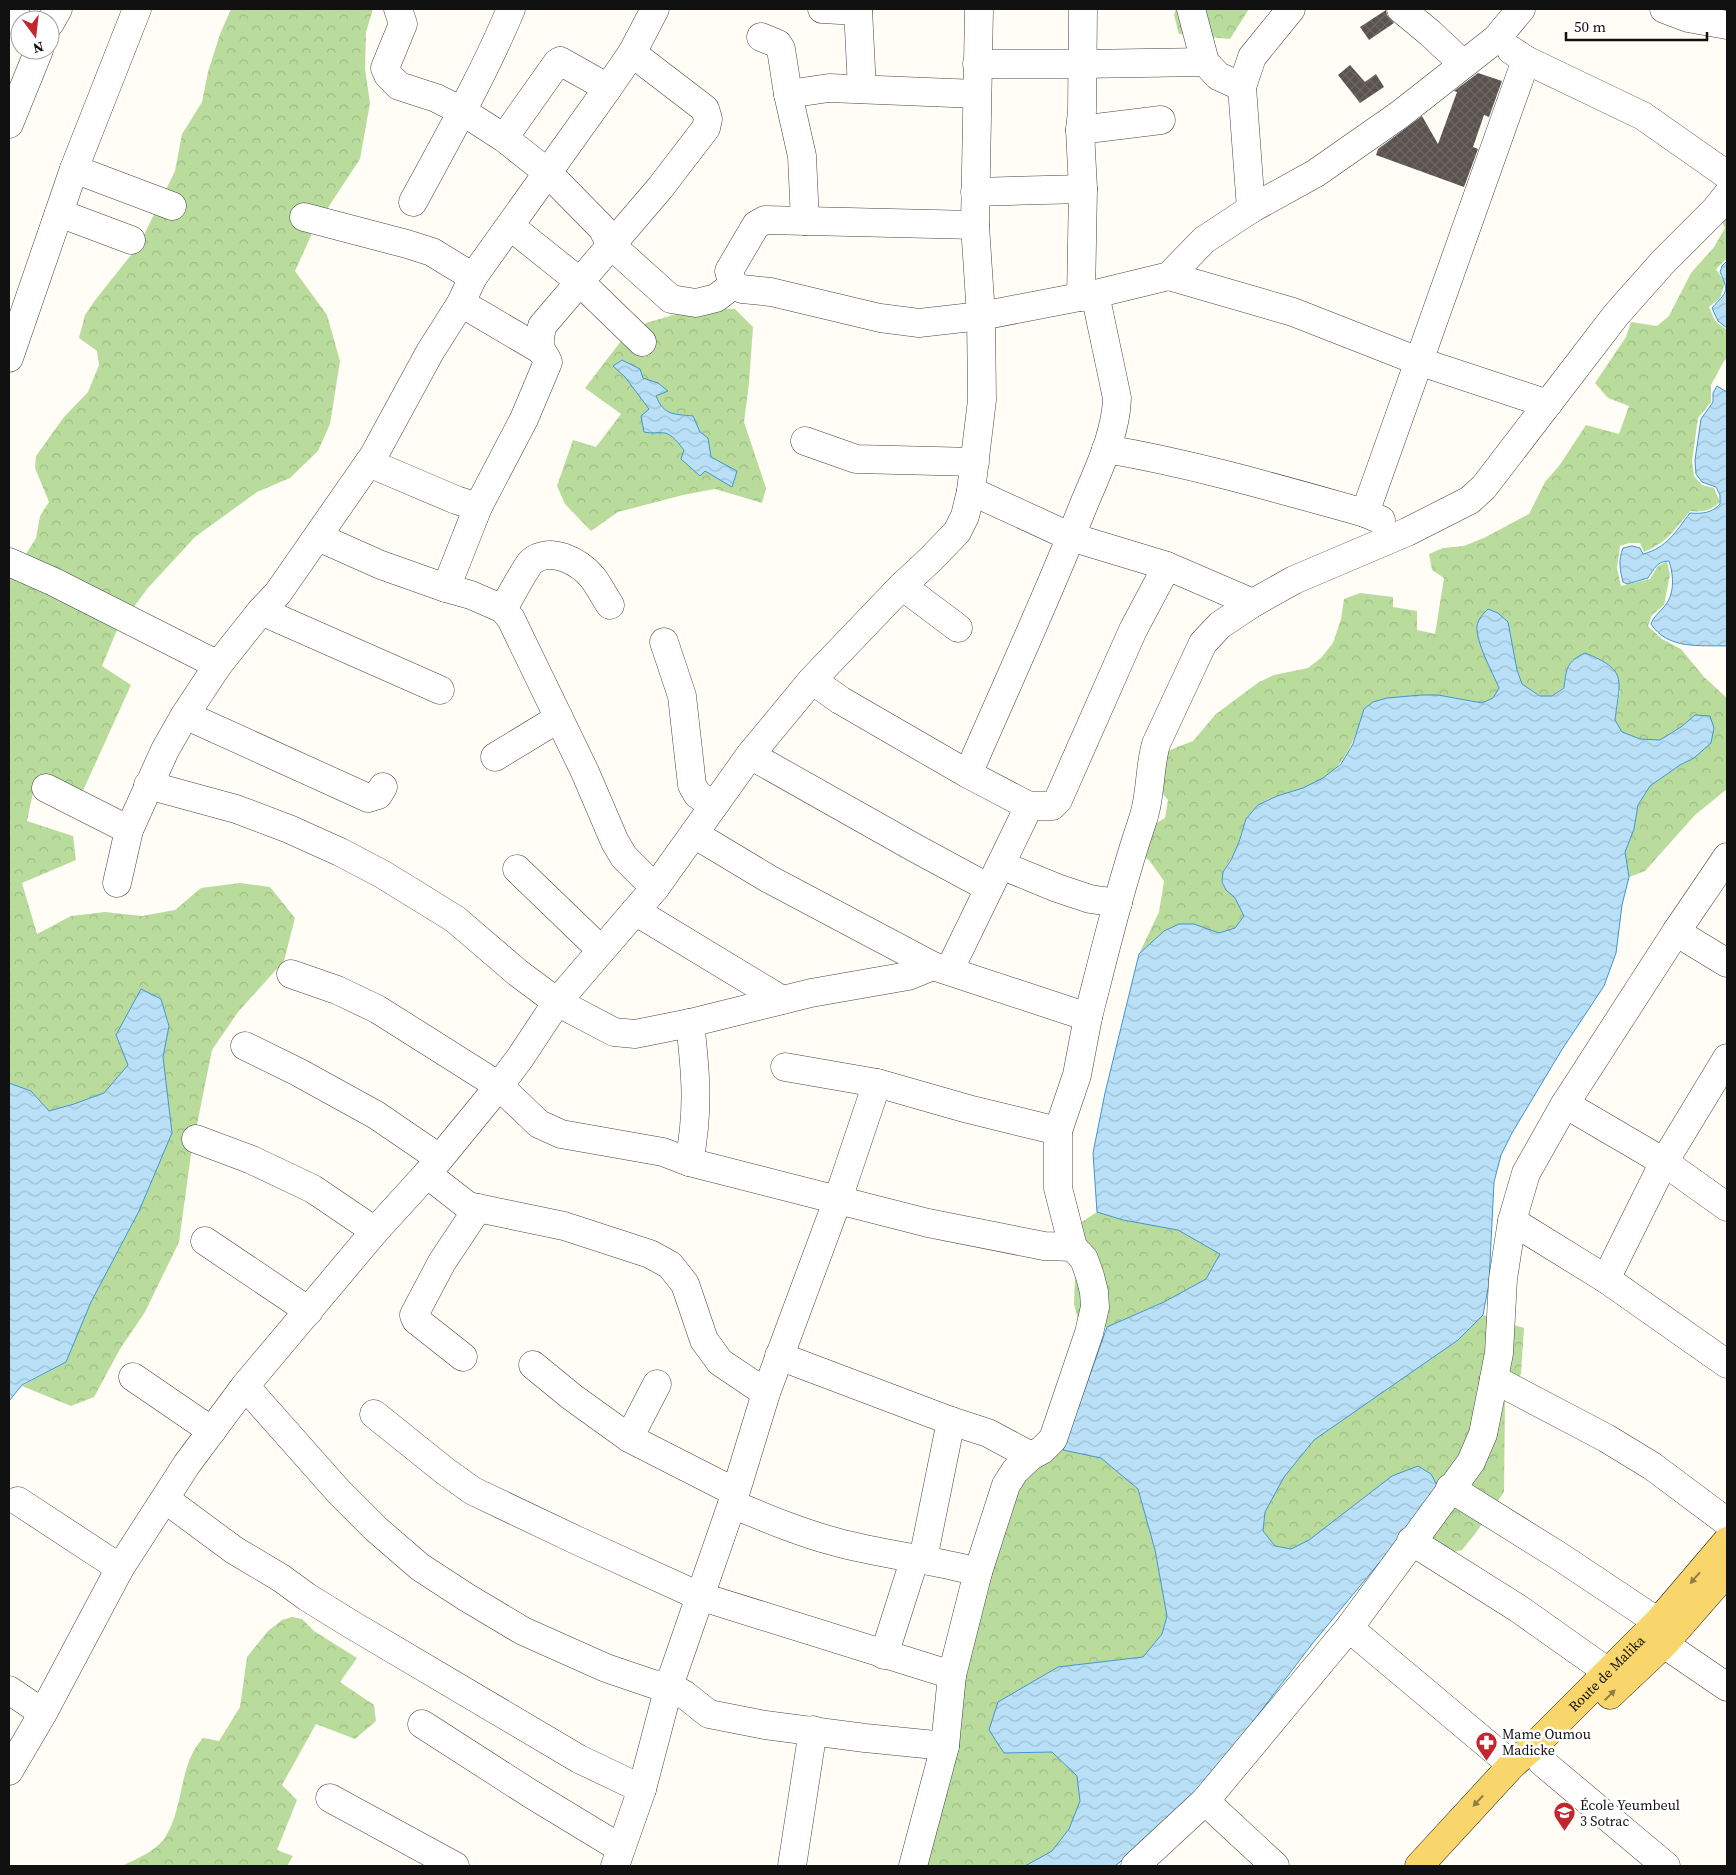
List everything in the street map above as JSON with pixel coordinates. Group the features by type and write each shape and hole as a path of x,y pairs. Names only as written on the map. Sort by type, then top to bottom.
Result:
{"main road":[{"name":"Route de Malika","path":"1425,1866 1512,1765 1608,1672 1661,1633 1727,1541"},
{"name":"Route de Malika","path":"1425,1866 1542,1762 1661,1633 1727,1572"}],"street":[{"path":"9,358 74,169 136,9"},
{"path":"398,9 403,24 385,68 388,75 399,86 436,98 462,111 504,138 547,172 602,228 611,245 671,299 696,303 716,298 733,285"},
{"path":"413,202 462,111 497,42 511,9"},
{"path":"822,9 858,10 862,89"},
{"path":"9,1771 43,1713 120,1568 187,1464 245,1386 375,1231 433,1166 498,1086 520,1058 557,1002 655,888 750,755 812,680 957,532 965,516 971,491 982,400 981,316 975,225 979,9"},
{"path":"968,774 1071,537 1106,449 1116,410 1117,398 1088,295 1080,130 1084,9"},
{"path":"1191,9 1205,62 1218,76 1242,87"},
{"path":"1251,209 1242,87 1252,58 1291,9"},
{"path":"1401,9 1430,32 1463,64"},
{"path":"1169,276 1204,240 1251,209 1316,173 1399,115 1496,40 1521,9"},
{"path":"1664,9 1688,18 1727,25"},
{"path":"117,883 129,830 165,750 185,715 218,666 261,611 278,593 369,463 430,352 461,303 473,277 632,53 647,11"},
{"path":"761,36 778,44 780,49 802,156 804,221"},
{"path":"1496,40 1526,60 1643,116 1727,175"},
{"path":"541,350 540,336 542,326 660,188 706,128 708,119 705,109 632,53"},
{"path":"9,124 35,60"},
{"path":"1365,513 1526,60"},
{"path":"504,138 560,61 608,88"},
{"path":"977,64 1205,62"},
{"path":"788,94 829,88 977,94"},
{"path":"1080,130 1161,120"},
{"path":"74,169 172,206"},
{"path":"975,192 1083,189"},
{"path":"913,1866 945,1746 952,1675 978,1572 1006,1485 1015,1471 1053,1439 1089,1333 1095,1307 1094,1292 1084,1259 1073,1247 1058,1188 1058,1130 1077,1075 1088,1017 1118,903 1144,818 1153,756 1203,643 1220,625 1253,603 1294,580 1407,532 1470,500 1484,487 1616,315 1663,262 1715,210 1727,194"},
{"path":"59,213 131,240"},
{"path":"304,217 432,252 473,277"},
{"path":"733,285 729,271 756,225 765,220 975,225"},
{"path":"510,226 580,282 642,342"},
{"path":"733,285 880,318 919,323 981,316 1088,295 1169,276 1293,312 1418,361 1548,404"},
{"path":"446,588 478,507 524,419 548,362 546,355 541,350 461,303"},
{"path":"805,441 856,459 974,462"},
{"path":"1106,449 1139,454 1222,474 1365,513 1407,532"},
{"path":"369,463 456,500 478,507"},
{"path":"971,491 1071,537 1167,566 1253,603"},
{"path":"318,537 381,565 471,595 503,609 510,619 585,772 615,842 624,857 655,888"},
{"path":"503,609 531,562 551,554 562,556 576,563 592,577 610,604"},
{"path":"9,562 54,582 218,666"},
{"path":"812,680 840,700 968,774 1030,806 1052,806 1058,800 1133,630 1167,566"},
{"path":"902,586 958,628"},
{"path":"261,611 440,690"},
{"path":"664,642 682,696 692,786 697,794 713,806"},
{"path":"185,715 368,798 378,795 383,787"},
{"path":"495,757 559,718"},
{"path":"750,755 915,848 995,876 1065,891 1090,899 1118,903"},
{"path":"148,785 236,809 289,829 340,852 382,874 455,919 518,973 557,1002 614,1032 635,1034 690,1023 811,992 941,969 995,876 1030,806"},
{"path":"46,788 129,830"},
{"path":"694,834 769,879 941,969 1088,1017"},
{"path":"1135,1866 1204,1801 1349,1628 1411,1541 1471,1462 1483,1434 1499,1353 1504,1279 1512,1221 1526,1173 1565,1104 1676,932 1727,858"},
{"path":"517,868 601,950"},
{"path":"635,911 782,1000"},
{"path":"1676,932 1727,963"},
{"path":"291,974 337,990 377,1009 498,1086 539,1124 561,1134 663,1152 689,1162 838,1198 928,1223 1044,1246 1073,1247"},
{"path":"689,1162 694,1133 696,1074 690,1023"},
{"path":"245,1046 298,1072 376,1115 433,1166 468,1206 564,1226 650,1254 670,1265 685,1284 704,1340 720,1362 766,1393"},
{"path":"1606,1279 1664,1162 1727,1058"},
{"path":"785,1068 877,1083 968,1110 1058,1130"},
{"path":"422,1724 531,1794 617,1857 642,1789 669,1686 734,1498 766,1393 838,1198 877,1083"},
{"path":"1565,1104 1664,1162 1727,1207"},
{"path":"196,1139 252,1160 313,1188 375,1231"},
{"path":"463,1357 416,1320 414,1316 442,1262 478,1208"},
{"path":"1512,1221 1606,1279 1727,1364"},
{"path":"205,1241 309,1311"},
{"path":"779,1356 951,1421 988,1433 1031,1456"},
{"path":"533,1365 629,1438 786,1526 879,1553 919,1558 978,1572"},
{"path":"133,1377 212,1431"},
{"path":"1494,1379 1606,1438 1652,1466 1727,1522"},
{"path":"629,1438 657,1384"},
{"path":"245,1386 339,1492 376,1529 420,1567 523,1631 606,1668 653,1684 669,1686 686,1695 709,1714 765,1725 945,1746"},
{"path":"374,1414 473,1491 699,1596 952,1675"},
{"path":"884,1655 919,1558 951,1421"},
{"path":"1450,1488 1559,1556 1661,1633 1727,1687"},
{"path":"165,1499 234,1550 281,1578 349,1623 579,1759 642,1789"},
{"path":"18,1501 120,1568"},
{"path":"1411,1541 1519,1609 1608,1672"},
{"path":"1349,1628 1512,1765"},
{"path":"9,1690 43,1713"},
{"path":"792,1866 813,1730"},
{"path":"1542,1762 1666,1866"},
{"path":"330,1798 454,1866"},
{"path":"1204,1801 1270,1865"}],"green space":[{"path":"231,9 373,9 366,32 365,69 370,103 360,159 314,229 295,271 327,315 340,361 330,424 318,451 290,478 257,492 195,537 147,589 117,630 102,666 131,685 76,806 34,788 27,821 73,836 76,860 22,883 37,934 71,916 105,912 142,916 175,910 201,888 240,883 270,887 295,918 284,961 238,1012 212,1050 191,1154 179,1242 145,1312 120,1349 94,1397 71,1406 22,1386 66,1362 91,1302 139,1211 172,1133 163,1057 169,1025 161,999 141,989 117,1035 128,1065 104,1093 49,1111 31,1091 9,1083 9,579 36,538 40,516 49,502 35,468 36,456 64,417 88,392 99,365 97,351 79,338 85,315 139,245 175,171 182,134 202,102 208,72 220,34"},
{"path":"1176,9 1249,9 1230,39 1179,34 1174,15"},
{"path":"1727,206 1727,258 1716,269 1725,283 1720,298 1709,307 1715,321 1727,330 1727,358 1711,385 1711,402 1698,418 1692,461 1694,476 1702,485 1714,488 1720,502 1706,510 1699,512 1690,511 1665,539 1644,552 1640,543 1629,543 1620,546 1617,568 1621,586 1650,579 1657,567 1667,561 1670,575 1664,605 1652,615 1648,626 1662,639 1681,649 1704,677 1727,698 1727,789 1695,815 1645,871 1629,877 1625,852 1634,829 1638,805 1650,786 1680,765 1694,758 1695,715 1681,727 1660,740 1640,739 1622,732 1615,720 1620,691 1585,653 1574,659 1568,666 1564,687 1552,696 1541,696 1522,684 1517,670 1481,644 1499,688 1493,698 1483,703 1438,695 1364,709 1350,748 1336,768 1315,783 1268,800 1253,810 1250,815 1236,850 1222,877 1224,887 1236,899 1244,916 1235,929 1219,933 1194,924 1164,931 1139,954 1159,912 1164,881 1149,860 1130,848 1155,824 1165,818 1168,800 1144,771 1170,750 1193,741 1216,714 1259,682 1274,675 1308,668 1321,658 1333,643 1341,619 1344,599 1360,593 1393,597 1393,607 1417,611 1417,630 1435,634 1444,578 1432,570 1429,554 1443,548 1464,546 1486,537 1529,514 1545,482 1559,466 1586,425 1619,434 1629,406 1608,398 1595,383 1626,337 1631,322 1657,326 1669,316 1691,273 1714,247 1725,228 1719,215"},
{"path":"700,307 735,309 753,327 744,422 766,488 762,503 715,489 683,495 618,512 591,531 565,504 557,486 573,440 596,447 621,414 585,388 621,341 646,323"},
{"path":"1097,1212 1123,1220 1178,1230 1220,1254 1206,1279 1164,1302 1107,1327 1080,1328 1074,1304 1077,1225"},
{"path":"1483,1315 1524,1328 1521,1374 1505,1400 1504,1492 1462,1550 1431,1558 1329,1526 1309,1540 1291,1549 1275,1546 1263,1531 1265,1512 1284,1477 1314,1440 1458,1340"},
{"path":"1063,1450 1101,1458 1138,1489 1155,1550 1167,1616 1162,1634 1143,1657 1058,1667 1003,1753 1052,1752 1077,1776 1080,1801 1069,1829 1052,1851 1025,1866 910,1866 941,1728 962,1597 1033,1459"},
{"path":"292,1617 302,1619 314,1631 357,1658 340,1682 374,1705 376,1721 355,1739 316,1724 282,1785 297,1800 277,1850 293,1856 287,1866 122,1866 150,1851 164,1839 171,1827 189,1760 195,1749 203,1738 219,1741 240,1707 247,1657 268,1631 282,1620"}],"water":[{"path":"1727,261 1727,328 1718,321 1712,308 1725,292 1725,284 1720,272 1722,266"},
{"path":"622,360 640,369 643,378 658,383 668,391 656,396 666,411 693,416 700,432 708,438 711,457 737,471 732,487 705,471 700,476 681,459 684,450 671,436 665,433 644,432 641,416 649,409 625,377 613,366"},
{"path":"1717,386 1727,392 1727,646 1675,642 1658,632 1651,624 1670,598 1672,573 1669,561 1659,564 1648,578 1627,584 1623,582 1620,569 1623,548 1632,546 1640,548 1643,554 1658,548 1670,538 1690,513 1706,512 1720,504 1720,495 1716,487 1702,482 1696,474 1695,460 1701,419 1713,402 1713,393"},
{"path":"1488,609 1498,613 1508,622 1517,670 1522,684 1540,696 1552,696 1564,688 1568,666 1574,659 1585,653 1609,665 1615,671 1619,685 1615,720 1622,732 1640,739 1660,740 1681,727 1695,715 1710,716 1714,728 1711,743 1694,758 1680,765 1650,786 1638,805 1634,829 1625,852 1629,877 1622,905 1616,953 1604,986 1561,1051 1501,1155 1494,1182 1489,1283 1483,1315 1458,1340 1314,1440 1284,1477 1265,1512 1263,1531 1275,1546 1291,1549 1309,1540 1392,1476 1418,1466 1431,1474 1437,1485 1433,1500 1401,1541 1379,1563 1312,1644 1232,1749 1194,1793 1126,1857 1115,1866 1025,1866 1052,1851 1069,1829 1080,1801 1077,1776 1052,1752 1004,1753 989,1730 998,1702 1058,1667 1143,1657 1162,1634 1167,1616 1155,1550 1138,1489 1101,1458 1063,1450 1107,1327 1164,1302 1206,1279 1220,1254 1178,1230 1123,1220 1097,1212 1093,1153 1105,1093 1139,954 1164,931 1179,924 1194,924 1219,933 1235,928 1244,916 1235,898 1226,890 1222,882 1223,872 1239,842 1246,819 1258,805 1277,796 1303,788 1323,778 1341,764 1353,744 1364,709 1373,702 1387,698 1421,695 1438,695 1482,703 1493,698 1499,688 1477,633 1477,626 1481,616"},
{"path":"141,989 161,999 169,1026 163,1057 172,1133 139,1211 91,1302 66,1362 22,1385 9,1401 9,1083 31,1091 49,1111 104,1093 128,1065 116,1035"}],"building":[{"path":"1386,10 1387,15 1394,23 1369,40 1360,27"},
{"path":"1350,65 1365,82 1376,74 1384,87 1360,103 1338,75"},
{"path":"1478,73 1502,81 1489,117 1484,115 1473,147 1478,149 1464,187 1376,155 1378,149 1422,116 1438,144 1457,92 1454,91"}],"place":[{"name":"Mame Oumou Madicke","path":"1486,1761"},
{"name":"École Yeumbeul 3 Sotrac","path":"1564,1832"}]}
